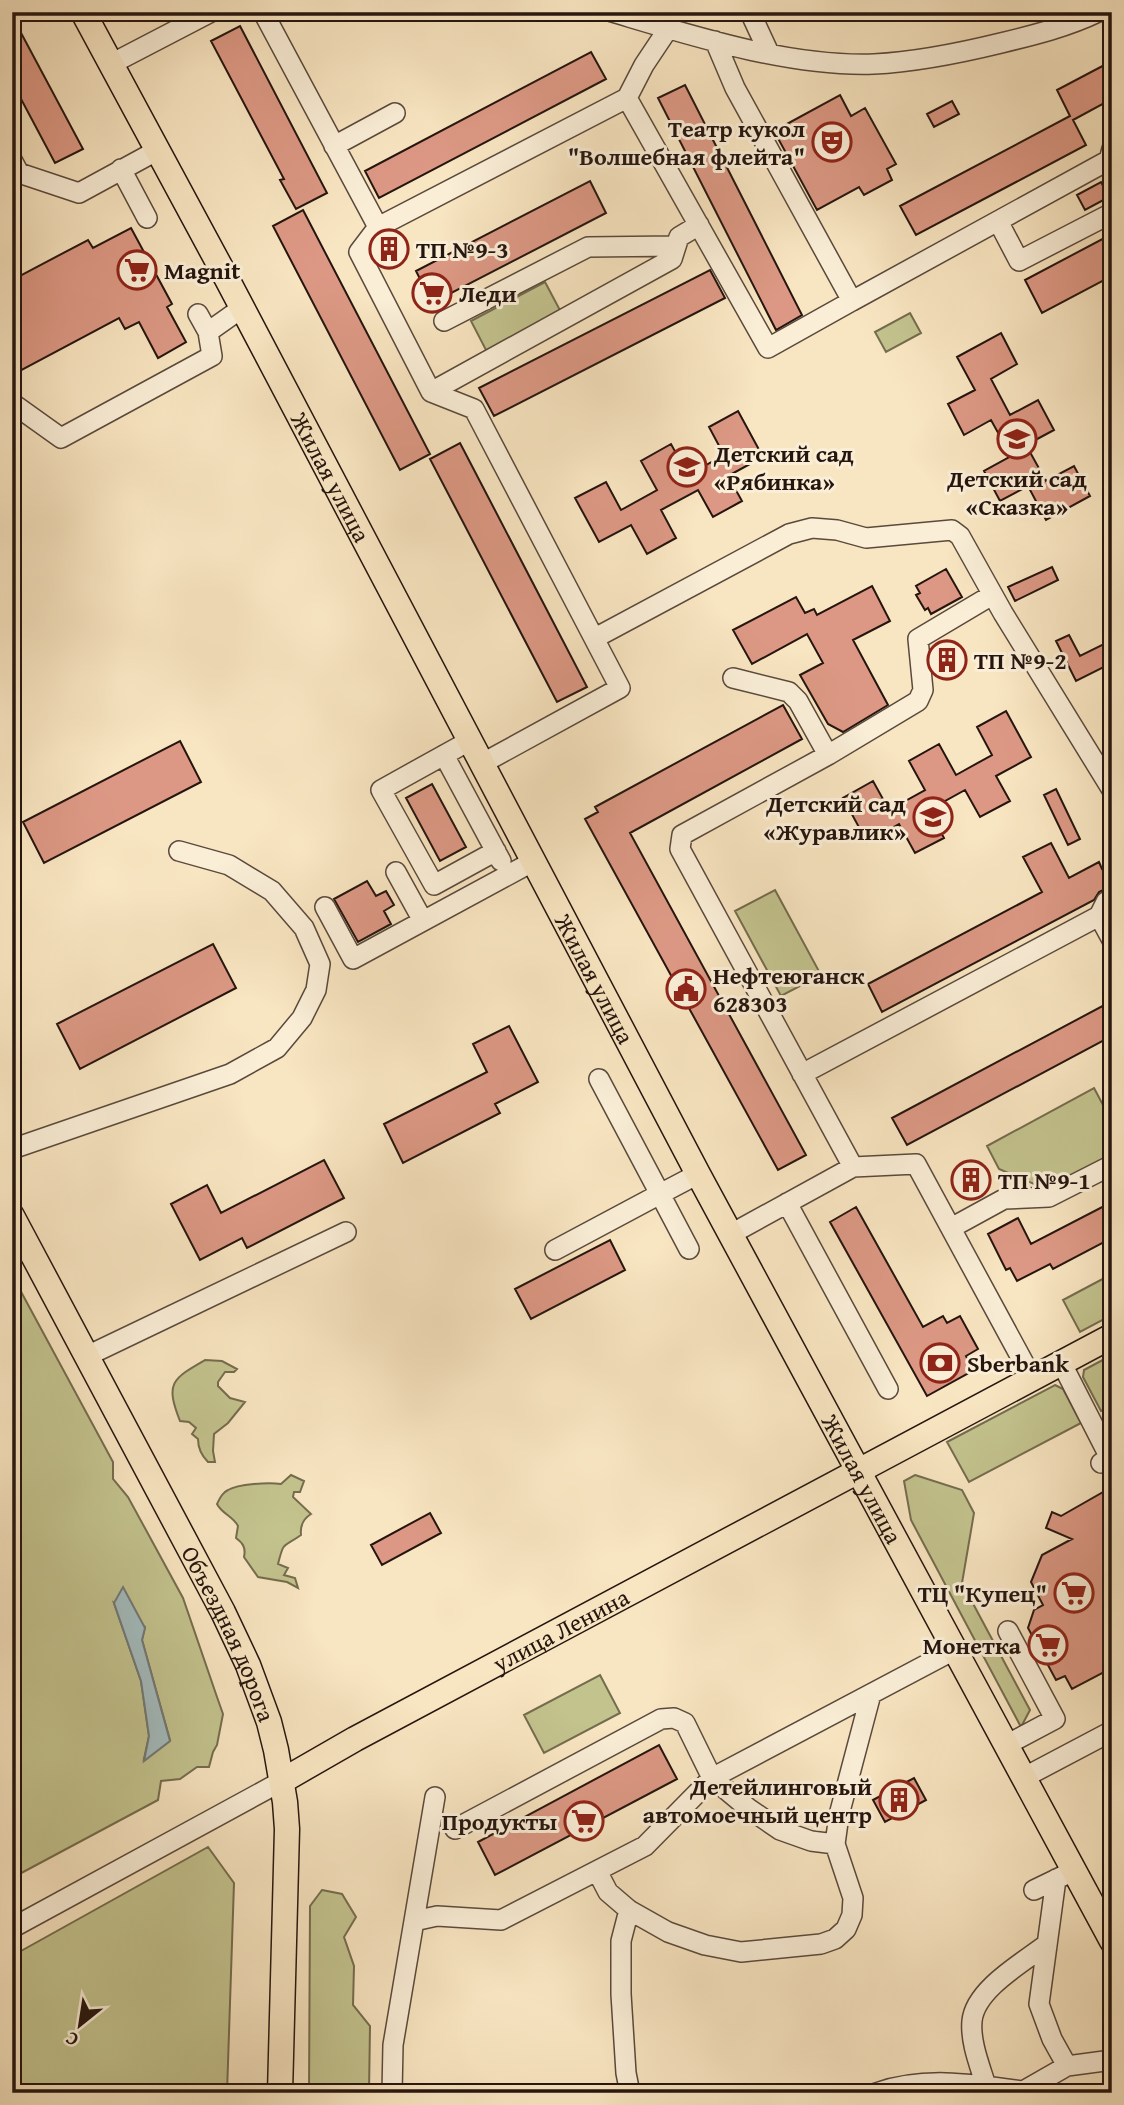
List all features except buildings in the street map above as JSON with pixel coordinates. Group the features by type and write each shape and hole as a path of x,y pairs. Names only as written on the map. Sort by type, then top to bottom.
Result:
{"main road":[{"name":"Жилая улица","path":"83,12 471,740 698,1174 1006,1745 1064,1875 1112,1941"},
{"name":"Объездная дорога","path":"12,1216 223,1612 248,1665 269,1722 282,1781 287,1829 280,2093"},
{"name":"улица Ленина","path":"282,1781 355,1739 1112,1335"}],"street":[{"path":"111,64 211,12"},
{"path":"263,12 378,227"},
{"path":"612,12 668,29 768,53 874,64 984,47 1045,32 1098,12"},
{"path":"750,12 768,53"},
{"path":"483,763 626,687 595,638 474,410 431,392 359,252 378,227 626,98 668,29"},
{"path":"715,41 735,88 852,301"},
{"path":"626,98 768,348 1109,160 1112,149"},
{"path":"334,146 395,113"},
{"path":"12,160 19,173 79,193 158,150"},
{"path":"121,169 147,218"},
{"path":"998,221 1019,261 1112,213"},
{"path":"431,392 672,259 679,237 699,226"},
{"path":"444,321 588,247 676,246"},
{"path":"208,331 242,308"},
{"path":"12,403 61,438 212,356 208,331 198,314"},
{"path":"595,638 789,534 812,528 837,530 866,538 952,530 960,536 992,595 1112,790"},
{"path":"853,1167 680,849 682,835 828,755 918,701 923,690 918,639 992,595"},
{"path":"733,678 789,692 798,701 828,755"},
{"path":"471,740 381,790 433,885 495,851"},
{"path":"444,755 508,875"},
{"path":"12,1149 230,1074 277,1048 302,1018 316,990 320,964 304,928 272,891 229,865 180,851"},
{"path":"326,907 353,959 423,921 478,898 508,875 534,861"},
{"path":"396,872 423,921"},
{"path":"802,1074 1099,916 1106,902 1112,898"},
{"path":"1099,916 1112,940"},
{"path":"599,1079 689,1249"},
{"path":"731,1234 853,1167 916,1164 1032,1378"},
{"path":"951,1227 1004,1199 1049,1197 1112,1165"},
{"path":"555,1250 698,1174"},
{"path":"788,1203 888,1389"},
{"path":"86,1356 346,1232"},
{"path":"1062,1362 1110,1458 1101,1462"},
{"path":"1006,1745 1055,1719 1008,1631"},
{"path":"414,1921 437,1916 501,1920 645,1846 712,1778 954,1650"},
{"path":"597,1871 608,1892 629,1910 668,1932 705,1945 741,1952 821,1944 835,1939 846,1929 852,1915 853,1898 835,1844 847,1779 871,1694"},
{"path":"455,1829 661,1719 674,1717 684,1723 712,1778 748,1808 780,1829 811,1841 835,1844"},
{"path":"1023,1778 1112,1731"},
{"name":"улица Ленина","path":"12,1928 282,1781"},
{"path":"392,2093 393,2045 435,1797"},
{"path":"1034,1890 1064,1875"},
{"path":"1064,1875 1047,1944 1039,2004 1052,2039 1067,2066"},
{"path":"629,1910 621,1941 621,1980 625,2073 630,2093"},
{"path":"986,2086 974,2041 972,2021 977,2005 988,1990 1047,1944"},
{"path":"876,2093 896,2086 961,2082 1021,2092 1067,2066 1112,2060"}],"green space":[{"path":"545,282 562,314 487,352 471,321"},
{"path":"910,313 921,333 886,352 875,332"},
{"path":"775,890 821,975 781,996 735,911"},
{"path":"1094,1088 1112,1122 1112,1157 1048,1190 999,1169 987,1146"},
{"path":"1112,1274 1112,1315 1080,1332 1063,1300"},
{"path":"12,1275 113,1462 113,1479 128,1497 183,1598 223,1714 217,1745 209,1767 197,1767 180,1779 161,1781 158,1800 12,1878","holes":["114,1603 145,1627 142,1640 170,1740 144,1759 149,1736 141,1681"]},
{"path":"1112,1355 1112,1406 1101,1411 1083,1377 1084,1370"},
{"path":"205,1360 222,1361 237,1369 234,1372 225,1372 218,1386 230,1398 245,1402 228,1423 214,1434 215,1462 208,1462 202,1454 198,1439 192,1434 196,1428 189,1422 180,1421 173,1398 174,1383 185,1372"},
{"path":"1055,1385 1063,1389 1081,1423 969,1482 947,1442"},
{"path":"291,1475 304,1481 300,1492 294,1492 293,1497 311,1514 303,1523 301,1535 283,1548 278,1564 288,1568 284,1575 295,1578 298,1588 287,1582 258,1577 244,1557 243,1546 236,1538 238,1526 217,1504 224,1493 233,1488 254,1484 281,1484"},
{"path":"915,1475 962,1490 974,1513 962,1583 1030,1710 1021,1727 911,1520 904,1481"},
{"path":"600,1675 620,1713 544,1753 524,1715"},
{"path":"208,1847 234,1883 227,2093 12,2093 12,1956"},
{"path":"322,1890 342,1894 356,1917 344,1937 354,1966 353,2005 370,2026 369,2093 309,2093 310,1906"}],"water":[{"path":"123,1587 145,1628 142,1640 170,1741 144,1761 149,1736 141,1681 114,1603"}],"place":[{"name":"Театр кукол \"Волшебная флейта\"","path":"832,142"},
{"name":"ТП №9-3","path":"389,249"},
{"name":"Magnit","path":"137,270"},
{"name":"Леди","path":"432,293"},
{"name":"Детский сад «Сказка»","path":"1017,439"},
{"name":"Детский сад «Рябинка»","path":"687,467"},
{"name":"ТП №9-2","path":"947,660"},
{"name":"Детский сад «Журавлик»","path":"933,817"},
{"name":"Нефтеюганск 628303","path":"686,989"},
{"name":"ТП №9-1","path":"971,1180"},
{"name":"Sberbank","path":"940,1363"},
{"name":"ТЦ \"Купец\"","path":"1074,1593"},
{"name":"Монетка","path":"1048,1645"},
{"name":"Детейлинговый автомоечный центр","path":"899,1800"},
{"name":"Продукты","path":"584,1821"}]}
